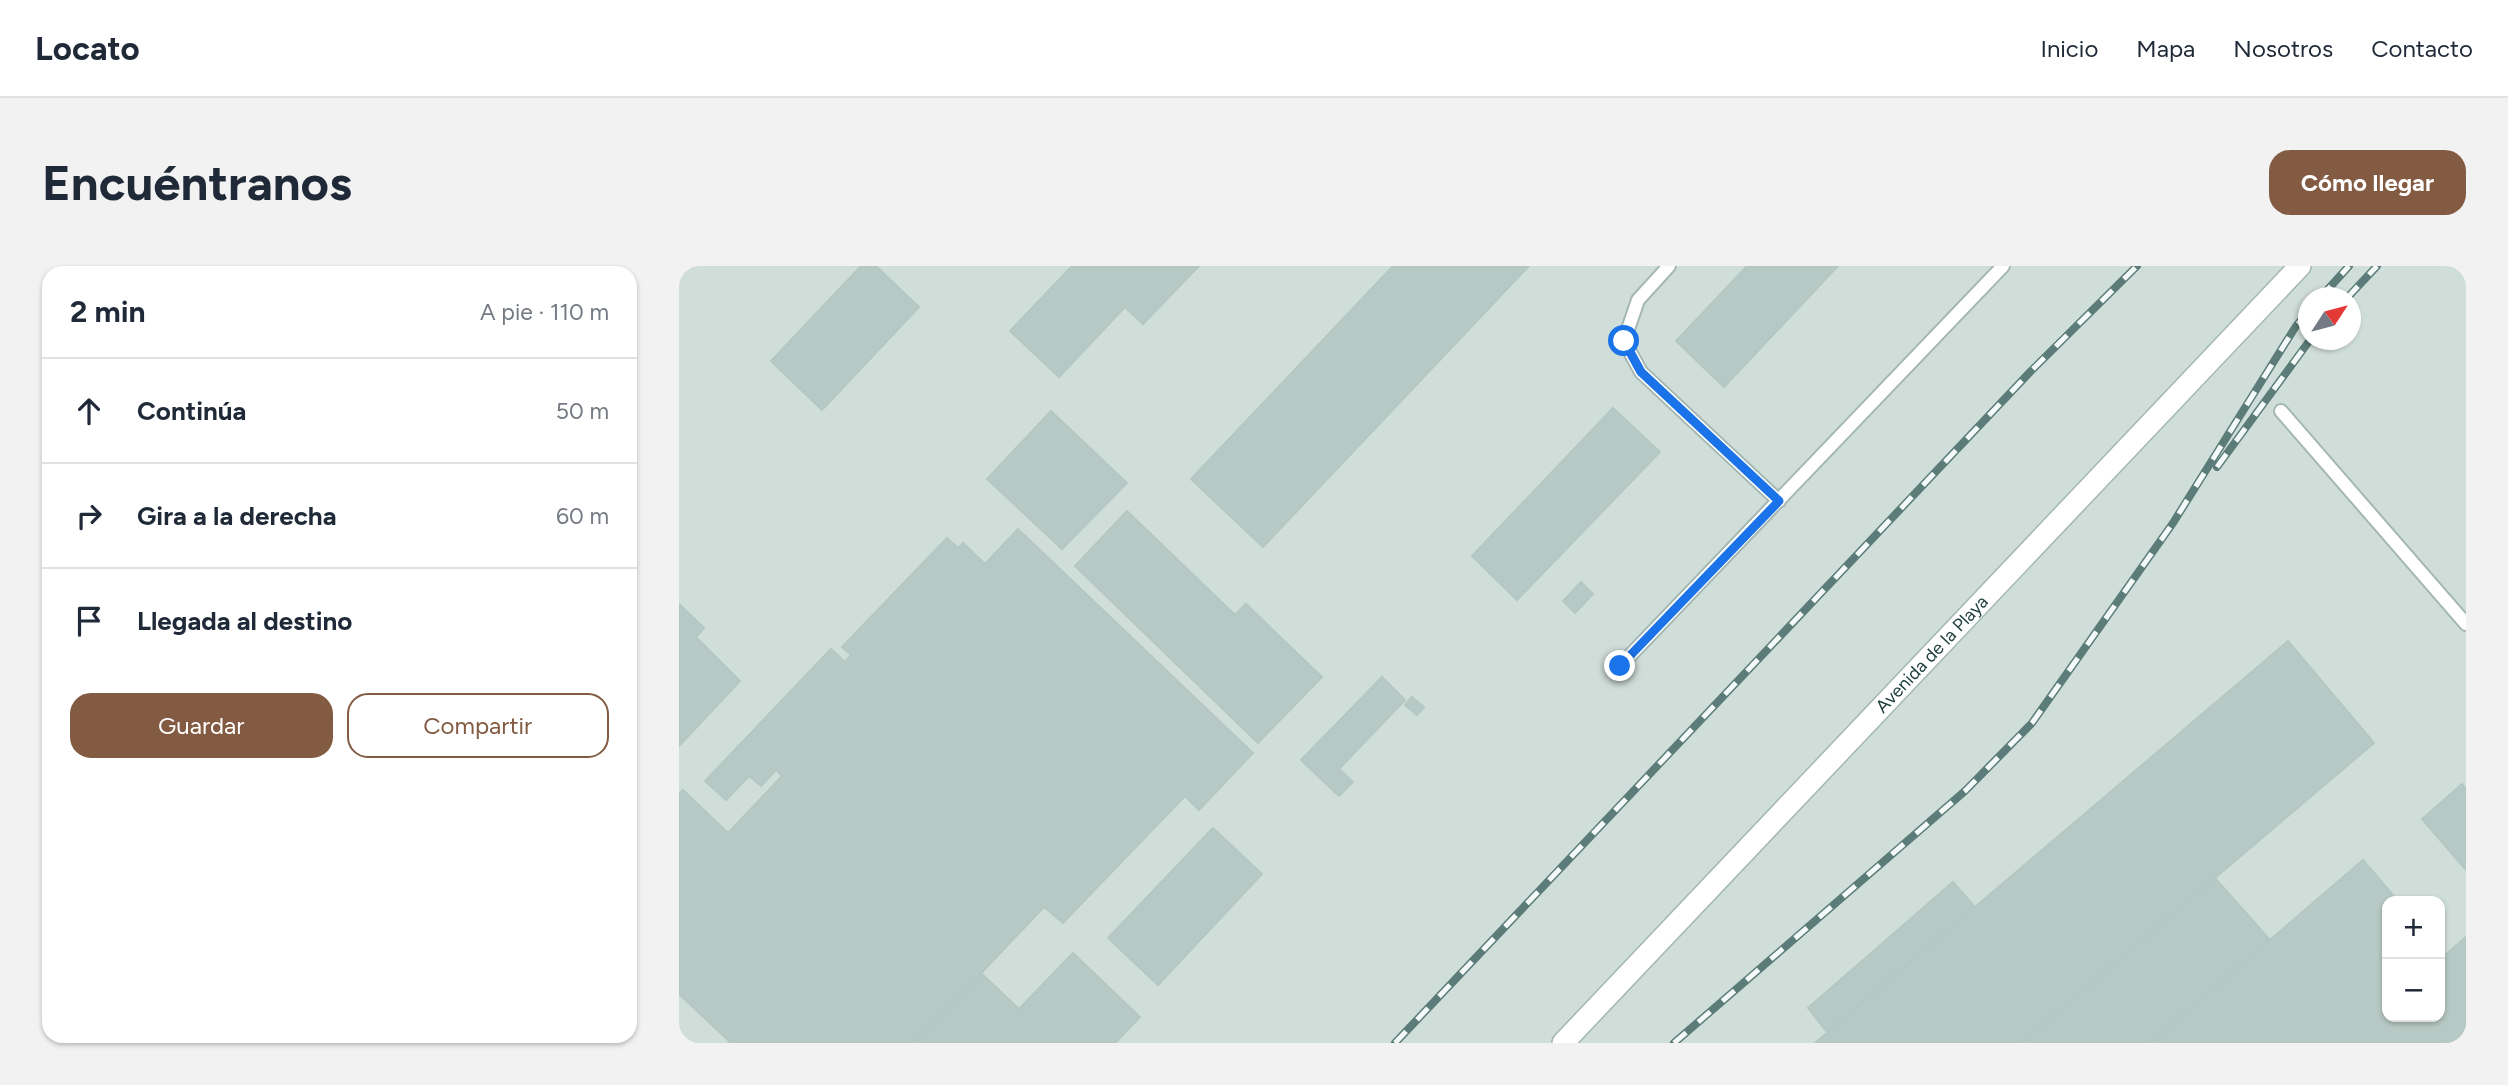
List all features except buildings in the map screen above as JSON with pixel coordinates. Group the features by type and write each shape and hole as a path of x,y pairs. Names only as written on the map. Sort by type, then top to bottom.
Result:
{"street":[{"name":"Avenida de la Playa","path":"1563,1043 2299,266"}],"lane":[{"path":"1669,266 1638,300 1624,341 1641,372 1779,501"},
{"path":"1620,666 2003,266"},
{"path":"2281,411 2466,624"}],"shaded area":[{"path":"679,266 2466,266 2466,1043 679,1043"}],"railway":[{"path":"1395,1043 2031,371 2137,266"},
{"path":"2330,287 2349,266"},
{"path":"2357,287 2377,266"},
{"path":"1674,1043 1965,791 2032,723 2173,523 2298,324"},
{"path":"2217,467 2303,350"}],"route":[{"path":"1620,666 1779,501 1641,372 1624,341"}]}
